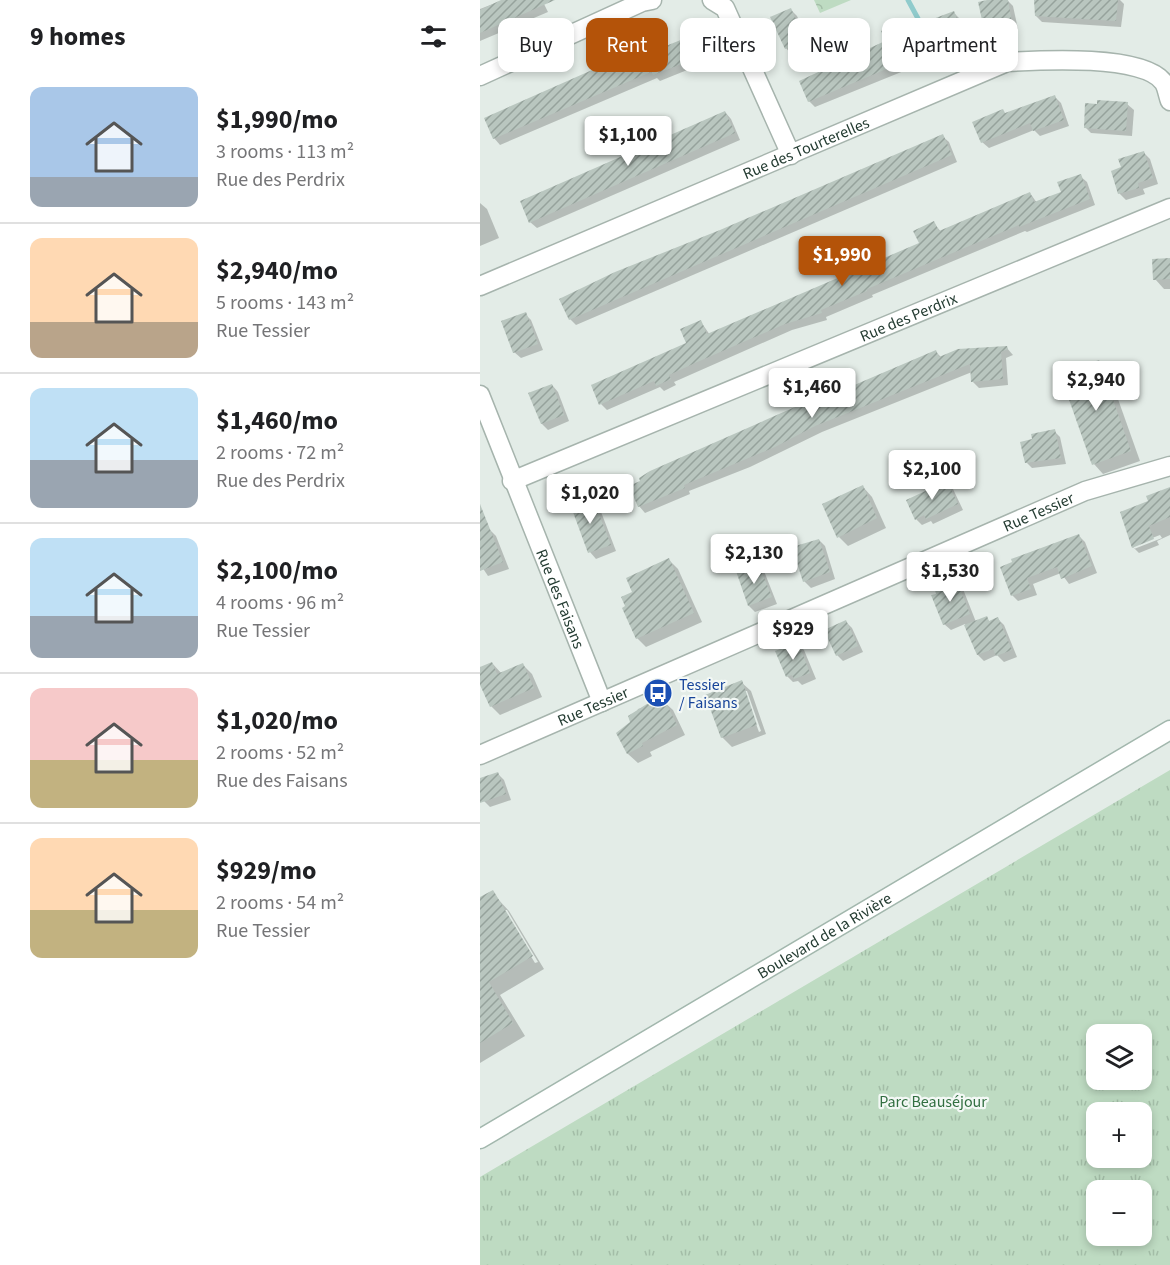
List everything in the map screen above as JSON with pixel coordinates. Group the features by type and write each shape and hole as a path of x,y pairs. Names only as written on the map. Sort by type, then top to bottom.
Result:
{"street":[{"path":"480,76 642,2 652,0"},
{"path":"712,0 725,8 791,155"},
{"name":"Rue des Tourterelles","path":"480,286 1007,62 1059,58 1143,67 1164,82 1170,101"},
{"name":"Rue des Perdrix","path":"512,480 1170,208"},
{"name":"Rue des Faisans","path":"480,395 602,702"},
{"name":"Rue Tessier","path":"480,755 1085,491 1170,466"},
{"name":"Boulevard de la Rivière","path":"480,1139 1170,730"}],"green space":[{"path":"814,0 851,0 820,13"},
{"name":"Parc Beauséjour","path":"1170,770 1170,1265 480,1265 480,1177"}],"building":[{"path":"501,0 555,0 514,18 498,18 498,25 480,33 480,10"},
{"path":"1008,0 1011,18 982,18 978,2"},
{"path":"1034,0 1118,0 1116,21 1035,16"},
{"path":"791,8 795,18 788,18 788,48 785,49 776,30 776,18 770,17"},
{"path":"954,11 957,18 936,18"},
{"path":"680,40 680,65 668,69 668,45"},
{"path":"882,42 882,71 808,102 799,81 818,72 870,72 870,48"},
{"path":"588,72 651,72 493,139 484,118"},
{"path":"1055,95 1064,120 1033,131 1030,123 981,143 972,122 1003,109 1005,113"},
{"path":"1097,100 1128,102 1126,131 1084,128 1085,103 1097,104"},
{"path":"725,111 735,133 529,223 520,201"},
{"path":"943,134 952,155 569,320 559,299 615,272 720,230"},
{"path":"1144,151 1153,178 1138,183 1139,188 1118,194 1111,171 1121,167 1118,159"},
{"path":"1081,174 1090,199 1019,227 1019,225 867,289 867,291 821,310 822,313 785,324 669,375 671,379 656,386 654,381 599,405 591,385 686,343 680,329 701,320 707,334 919,243 913,231 934,221 939,231 1030,192 1034,202 1061,192 1057,182"},
{"path":"1170,258 1170,279 1153,280 1152,259"},
{"path":"526,312 538,344 513,353 501,321"},
{"path":"1007,346 1008,349 1001,352 1003,379 971,382 970,364 815,426 775,447 638,507 629,486 640,481 639,478 650,471 802,404 803,407 936,350 939,357 958,349"},
{"path":"1099,360 1131,451 1092,465 1060,374"},
{"path":"552,384 564,415 541,424 528,393"},
{"path":"1055,429 1061,458 1025,463 1020,442 1032,439 1031,434"},
{"path":"947,481 958,504 926,519 924,515 915,520 906,500"},
{"path":"863,485 877,518 837,538 822,504"},
{"path":"1170,487 1170,517 1149,526 1154,539 1132,548 1120,512 1148,501 1146,496"},
{"path":"592,496 611,545 588,553 570,504"},
{"path":"480,504 503,562 480,571"},
{"path":"1079,534 1092,566 1061,579 1057,567 1027,578 1031,589 1011,596 1000,567 1012,562 1011,559"},
{"path":"819,539 830,572 803,582 792,547"},
{"path":"669,558 694,613 636,639 622,608 625,606 621,597 632,592 626,578"},
{"path":"758,563 772,597 748,606 736,571"},
{"path":"957,581 970,614 943,625 931,595 936,594 935,590"},
{"path":"987,616 989,621 998,617 1012,650 996,656 993,649 977,655 964,625"},
{"path":"846,620 858,646 836,656 824,630"},
{"path":"798,642 810,673 794,679 792,675 786,677 775,651"},
{"path":"492,662 497,674 523,663 534,688 490,707 480,685 480,667"},
{"path":"742,680 757,725 721,738 705,695"},
{"path":"664,699 677,725 642,743 643,746 627,754 616,733 630,722 628,716 650,702 652,705"},
{"path":"498,772 506,794 480,803 480,778"},
{"path":"493,890 533,956 489,982 513,1023 480,1043 480,897"}],"waterway":[{"path":"908,0 918,18"}],"place":[{"name":"Tessier / Faisans","path":"658,693"}]}
